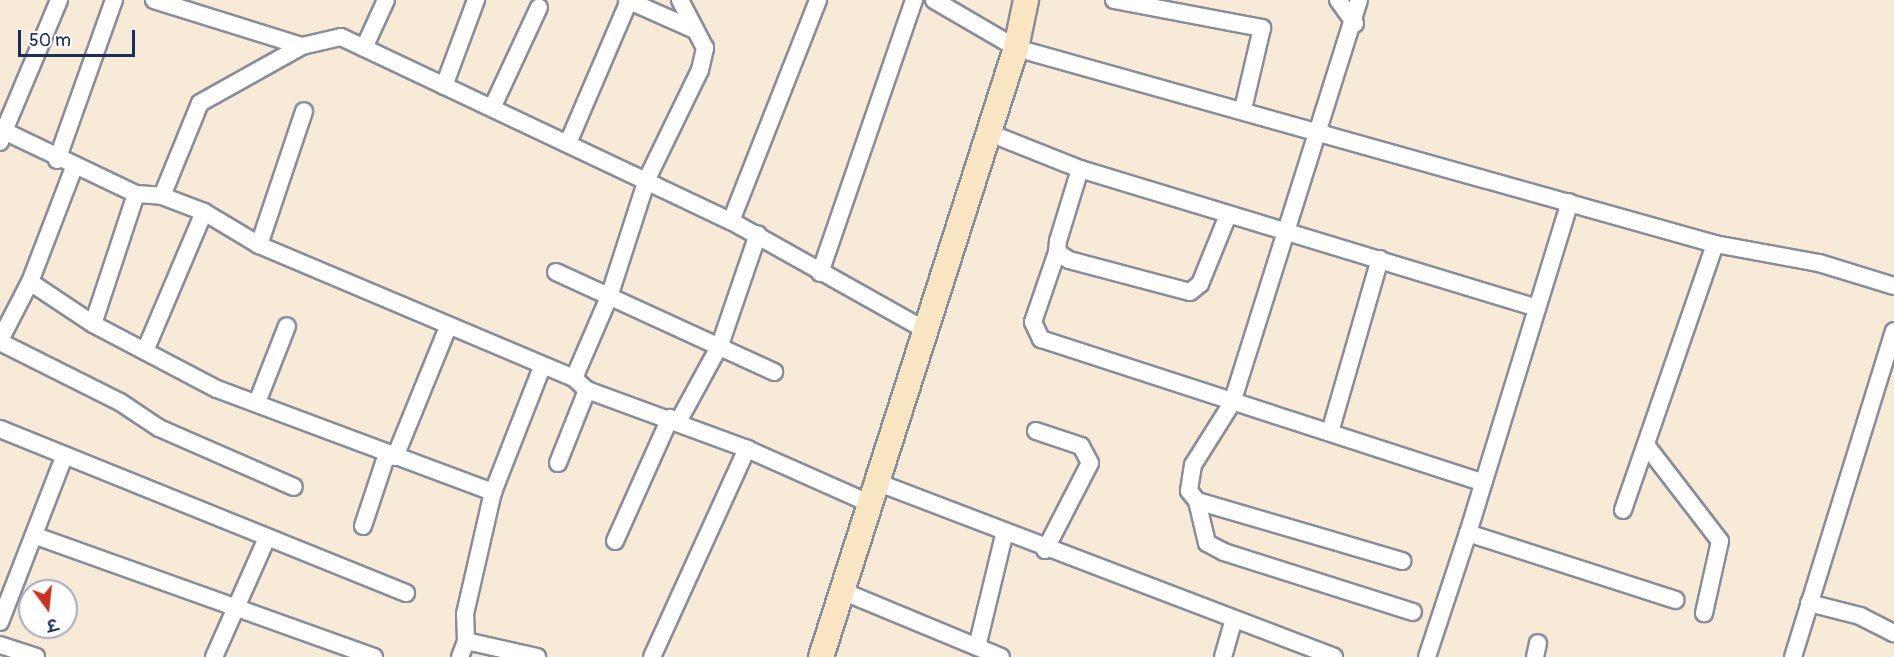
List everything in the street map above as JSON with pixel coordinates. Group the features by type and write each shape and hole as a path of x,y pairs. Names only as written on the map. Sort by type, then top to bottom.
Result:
{"street":[{"path":"59,0 1,133 136,194 162,196 204,212 259,245 542,367 574,378 587,390 875,494 1004,535 1233,623 1328,656"},
{"path":"57,160 114,0"},
{"path":"154,0 302,46"},
{"path":"364,48 386,0"},
{"path":"444,86 477,0"},
{"path":"568,143 628,0 699,32"},
{"path":"574,378 609,297 648,179 700,70 705,48 699,32 680,0"},
{"path":"731,221 818,0"},
{"path":"820,273 914,0"},
{"path":"934,0 1016,48 1243,109 1715,244 1819,263 1894,286"},
{"path":"820,657 875,494 987,132 1016,48 1026,0"},
{"path":"1114,0 1262,28 1243,109"},
{"path":"1338,0 1354,22"},
{"path":"1359,0 1354,22 1285,232 1232,404 1193,465 1189,491 1197,501 1207,543 1224,552 1413,612"},
{"path":"492,108 539,7"},
{"path":"162,196 200,103 302,46 341,37 648,179 758,234 820,273 927,331"},
{"path":"259,245 304,111"},
{"path":"987,132 1080,169 1535,307"},
{"path":"75,165 30,282 0,341 159,428 294,487"},
{"path":"1080,169 1057,252 1033,322 1041,339 1232,404 1330,432 1483,483"},
{"path":"93,324 136,194"},
{"path":"1427,657 1468,533 1535,307 1570,202"},
{"path":"145,351 204,212"},
{"path":"1057,252 1190,292 1200,284 1228,214"},
{"path":"615,541 674,420 720,345 758,234"},
{"path":"1623,510 1715,244"},
{"path":"1330,432 1380,259"},
{"path":"556,272 720,345 774,372"},
{"path":"30,282 93,324 217,389 258,400 391,455 493,492"},
{"path":"258,400 287,326"},
{"path":"363,526 391,455 448,327"},
{"path":"1793,657 1894,331"},
{"path":"537,657 463,649 465,614 493,492 542,367"},
{"path":"558,463 587,390"},
{"path":"0,429 266,540 406,593"},
{"path":"1036,431 1081,446 1090,463 1045,550"},
{"path":"1646,445 1720,541 1704,613"},
{"path":"652,657 747,449"},
{"path":"0,622 36,536 64,457"},
{"path":"1197,501 1402,561"},
{"path":"1468,533 1675,600"},
{"path":"977,647 1004,535"},
{"path":"36,536 145,572 236,611 374,657"},
{"path":"214,657 266,540"},
{"path":"842,591 1001,657"},
{"path":"1809,603 1860,616 1894,633"},
{"path":"1223,657 1233,623"},
{"path":"0,645 36,657"}]}
